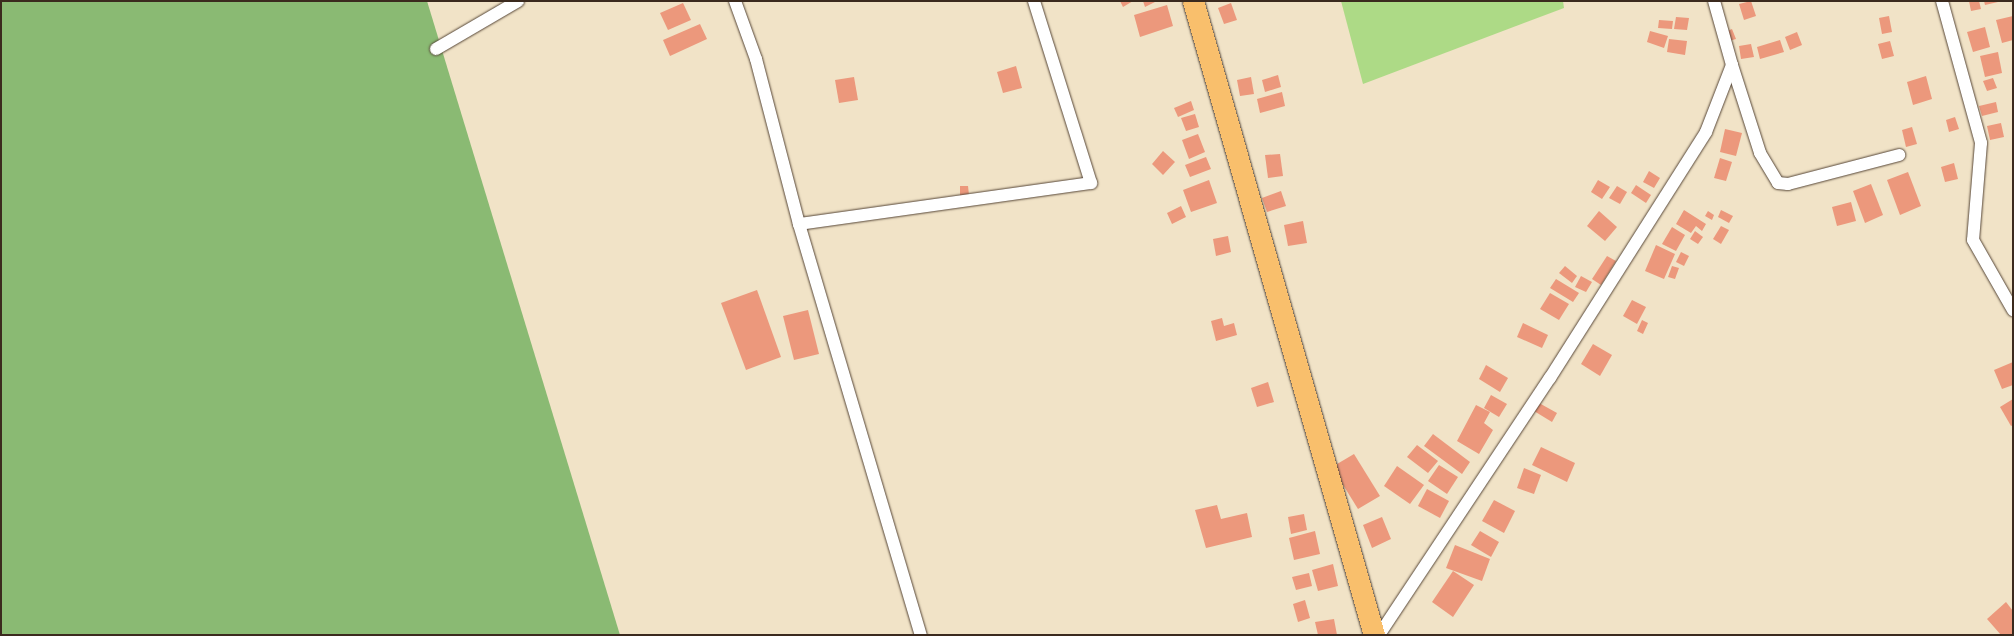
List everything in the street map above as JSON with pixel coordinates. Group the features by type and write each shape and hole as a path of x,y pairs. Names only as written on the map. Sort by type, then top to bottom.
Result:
{"main road":[{"path":"1192,1 1374,635"}],"street":[{"path":"436,49 518,1"},
{"path":"735,1 756,59 799,224 921,635"},
{"path":"799,224 1091,183 1034,1"},
{"path":"1714,1 1760,153 1778,183 1788,184 1899,155"},
{"path":"1942,1 1981,143 1973,240 2013,310"},
{"path":"1379,635 1550,378 1701,140 1732,65"}],"green space":[{"path":"1,1 427,1 620,635 1,635"},
{"path":"1341,1 1563,1 1564,8 1363,84"}],"building":[{"path":"1120,1 1133,1 1123,7"},
{"path":"1143,1 1157,1 1145,7"},
{"path":"1751,1 1756,16 1744,20 1739,4"},
{"path":"1969,1 1979,1 1981,9 1971,11"},
{"path":"1984,1 1998,1 1998,2 1985,5"},
{"path":"683,3 691,20 668,30 660,13"},
{"path":"1231,3 1237,20 1224,24 1218,8"},
{"path":"1167,5 1173,26 1140,37 1134,15"},
{"path":"1889,16 1892,32 1882,34 1879,18"},
{"path":"2013,16 2013,40 2002,43 1996,20"},
{"path":"1676,17 1689,18 1687,30 1674,29"},
{"path":"1659,20 1673,21 1672,29 1658,28"},
{"path":"700,24 707,39 670,56 663,40"},
{"path":"1985,27 1990,47 1973,52 1967,32"},
{"path":"1732,29 1736,39 1729,41 1725,32"},
{"path":"1650,31 1668,36 1664,48 1647,42"},
{"path":"1797,32 1802,45 1790,50 1785,37"},
{"path":"1669,39 1687,41 1685,55 1667,52"},
{"path":"1780,40 1784,52 1760,59 1757,47"},
{"path":"1890,41 1894,56 1882,59 1878,44"},
{"path":"1751,44 1754,57 1741,59 1739,46"},
{"path":"1998,52 2002,73 1985,77 1980,56"},
{"path":"1016,66 1022,88 1003,93 997,72"},
{"path":"1278,75 1281,87 1265,92 1262,80"},
{"path":"1926,76 1932,99 1913,105 1907,82"},
{"path":"854,77 858,100 839,103 835,80"},
{"path":"1251,77 1254,94 1240,96 1237,80"},
{"path":"1993,78 1997,88 1987,91 1983,81"},
{"path":"1282,92 1285,106 1260,113 1257,99"},
{"path":"1191,101 1194,110 1178,117 1174,108"},
{"path":"1996,102 1998,112 1982,116 1979,106"},
{"path":"1195,114 1199,127 1186,131 1181,118"},
{"path":"1955,117 1959,129 1949,132 1946,120"},
{"path":"2001,123 2004,137 1990,140 1987,126"},
{"path":"1912,127 1917,144 1906,147 1902,130"},
{"path":"1725,129 1742,133 1736,156 1720,152"},
{"path":"1198,134 1205,152 1189,159 1182,140"},
{"path":"1163,151 1175,162 1163,175 1152,164"},
{"path":"1280,154 1283,176 1268,178 1265,155"},
{"path":"1206,157 1211,169 1190,177 1185,165"},
{"path":"1720,158 1732,162 1726,181 1714,178"},
{"path":"1954,163 1958,179 1945,182 1941,167"},
{"path":"1649,171 1660,178 1654,188 1643,182"},
{"path":"1908,172 1921,206 1900,215 1887,180"},
{"path":"1209,180 1217,203 1191,212 1183,190"},
{"path":"1598,180 1610,187 1602,199 1591,192"},
{"path":"1871,184 1883,215 1865,223 1853,191"},
{"path":"1636,185 1651,195 1646,203 1631,193"},
{"path":"960,186 968,186 969,195 960,196"},
{"path":"1617,186 1627,192 1620,204 1609,198"},
{"path":"1281,191 1286,206 1267,212 1262,198"},
{"path":"1851,202 1856,221 1837,226 1832,207"},
{"path":"1181,206 1186,217 1172,224 1167,213"},
{"path":"1684,210 1706,224 1702,231 1696,226 1691,233 1676,224"},
{"path":"1721,210 1733,216 1729,223 1718,217"},
{"path":"1599,211 1617,227 1605,241 1587,226"},
{"path":"1708,211 1714,215 1712,220 1705,216"},
{"path":"1303,221 1307,243 1288,246 1284,225"},
{"path":"1721,226 1729,230 1721,244 1713,239"},
{"path":"1672,227 1685,235 1676,251 1662,244"},
{"path":"1695,231 1703,237 1698,244 1690,239"},
{"path":"1228,236 1231,252 1216,256 1213,239"},
{"path":"1656,245 1675,254 1664,279 1645,271"},
{"path":"1681,252 1689,256 1684,266 1676,262"},
{"path":"1607,256 1616,261 1601,285 1592,279"},
{"path":"1565,266 1577,276 1572,283 1559,273"},
{"path":"1672,266 1679,268 1675,279 1668,277"},
{"path":"1581,276 1592,282 1586,292 1575,287"},
{"path":"1556,279 1579,293 1573,302 1550,288"},
{"path":"757,290 781,357 746,370 721,303"},
{"path":"1550,293 1569,304 1559,320 1540,309"},
{"path":"1632,300 1646,307 1637,324 1623,316"},
{"path":"808,310 819,354 794,360 783,316"},
{"path":"1222,318 1224,326 1234,323 1237,335 1216,341 1211,321"},
{"path":"1642,320 1648,323 1643,334 1637,331"},
{"path":"1523,323 1548,335 1542,348 1517,337"},
{"path":"1593,344 1612,355 1600,376 1581,364"},
{"path":"2013,362 2013,385 2002,389 1994,370"},
{"path":"1486,365 1508,378 1500,392 1479,379"},
{"path":"1268,382 1274,402 1257,407 1251,388"},
{"path":"1491,395 1507,404 1499,417 1484,408"},
{"path":"2013,399 2013,425 2011,426 2000,407"},
{"path":"1539,403 1557,413 1552,422 1534,411"},
{"path":"1476,405 1490,412 1484,423 1493,430 1479,454 1457,441"},
{"path":"1433,434 1470,462 1462,474 1424,446"},
{"path":"1417,445 1438,461 1428,473 1407,457"},
{"path":"1541,447 1575,463 1567,482 1532,465"},
{"path":"1354,454 1380,496 1358,509 1332,467"},
{"path":"1439,465 1458,477 1447,494 1428,481"},
{"path":"1397,466 1424,485 1410,504 1384,486"},
{"path":"1524,468 1541,475 1534,494 1517,488"},
{"path":"1427,489 1449,501 1440,518 1418,506"},
{"path":"1494,500 1515,511 1504,533 1482,521"},
{"path":"1217,505 1221,519 1247,513 1252,537 1206,548 1195,510"},
{"path":"1304,514 1307,530 1291,534 1288,517"},
{"path":"1382,517 1391,539 1372,548 1363,525"},
{"path":"1315,531 1320,554 1294,560 1289,538"},
{"path":"1480,531 1499,542 1491,557 1471,545"},
{"path":"1455,545 1490,559 1482,581 1446,568"},
{"path":"1333,564 1338,586 1318,591 1312,570"},
{"path":"1453,571 1474,585 1453,617 1432,602"},
{"path":"1309,573 1312,586 1296,590 1292,577"},
{"path":"1305,600 1310,618 1298,622 1293,604"},
{"path":"2006,602 2013,611 2013,635 2001,635 1987,619"},
{"path":"1334,619 1337,635 1318,635 1315,622"}]}
